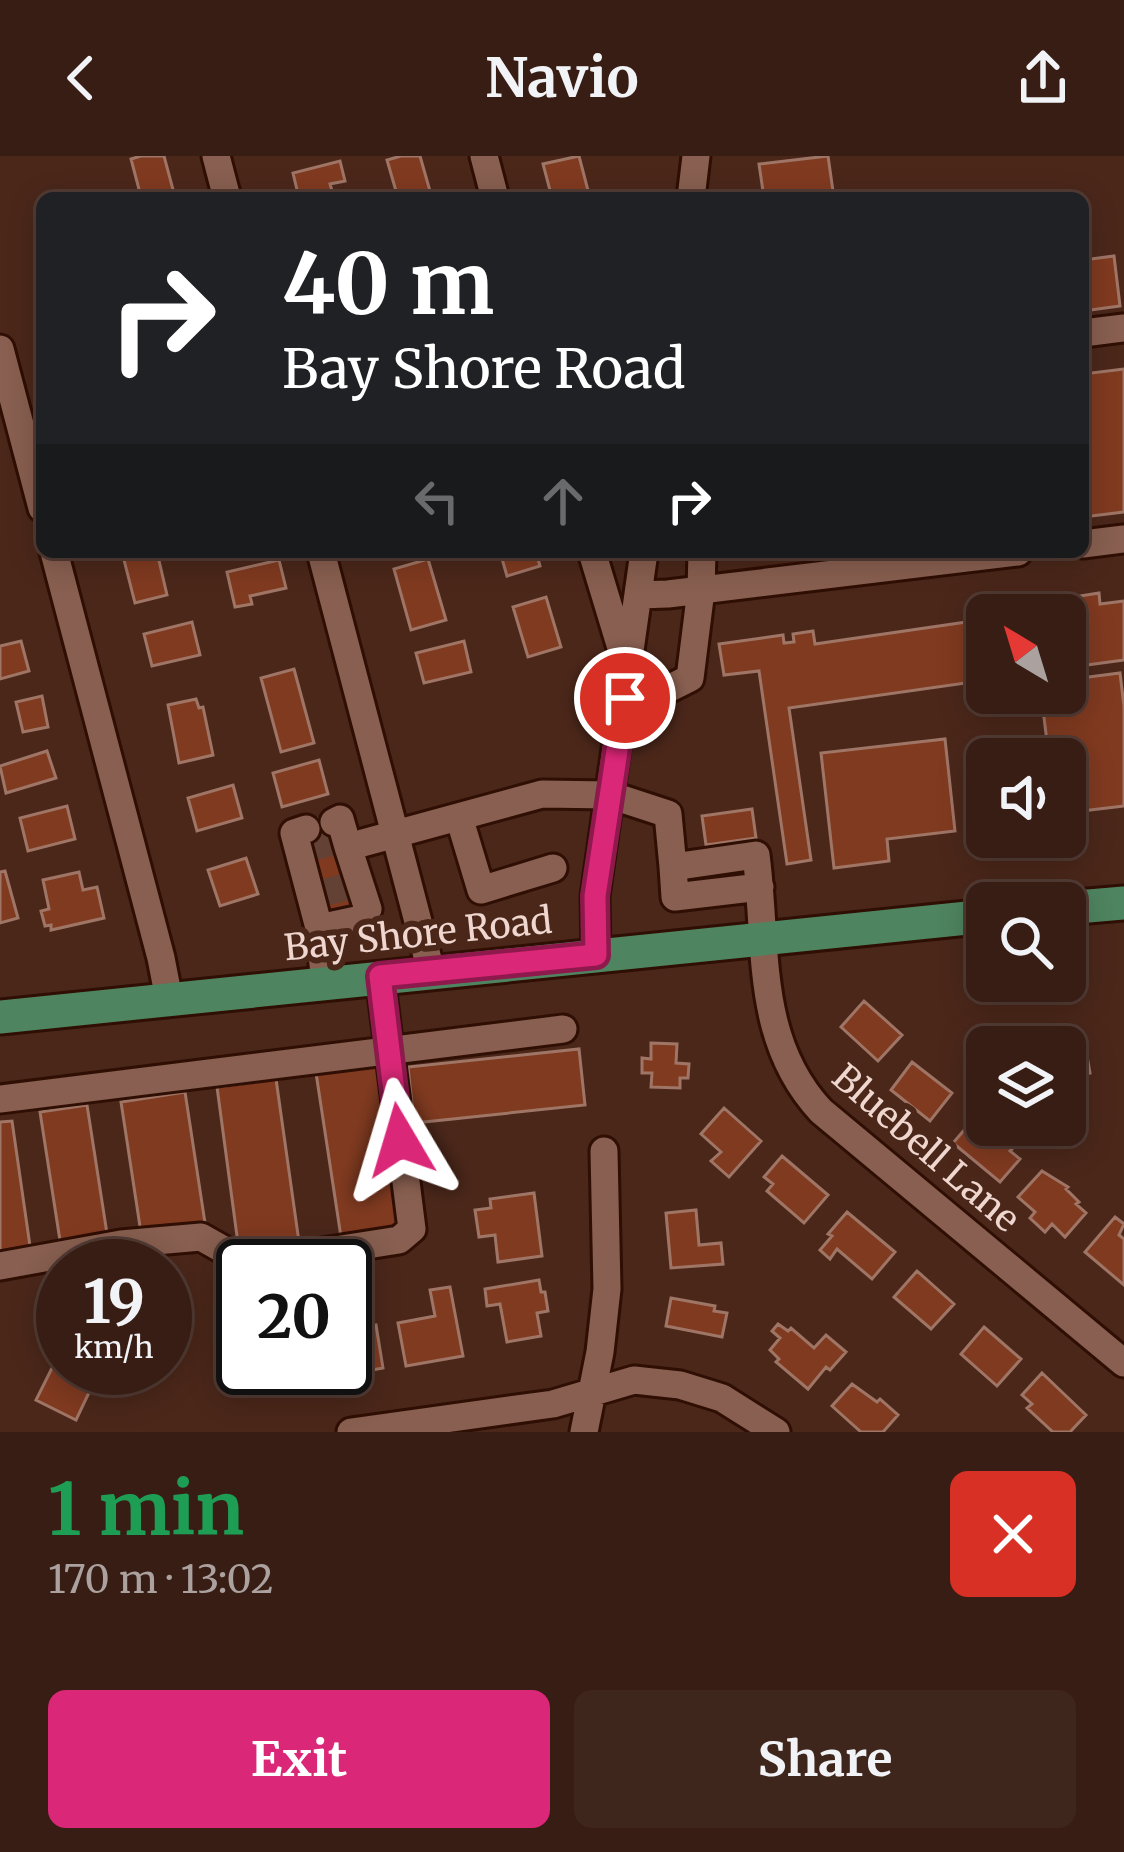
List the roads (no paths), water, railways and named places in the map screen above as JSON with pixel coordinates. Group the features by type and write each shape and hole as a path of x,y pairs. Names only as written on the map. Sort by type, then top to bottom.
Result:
{"main road":[{"path":"1086,906 1124,903"},
{"name":"Bay Shore Road","path":"0,1017 966,918"}],"street":[{"path":"216,156 225,192"},
{"path":"484,156 493,192"},
{"path":"692,192 696,156"},
{"path":"1089,332 1124,328"},
{"path":"0,349 36,485"},
{"path":"1089,543 1124,539"},
{"path":"55,558 170,999"},
{"path":"323,558 431,971"},
{"path":"594,558 627,684"},
{"path":"596,955 595,896 643,558"},
{"path":"627,684 654,696 690,678 702,558"},
{"path":"638,595 968,558"},
{"path":"319,928 361,919 368,909 347,856 395,834 542,794 610,795"},
{"name":"Bluebell Lane","path":"610,795 668,814 673,867 756,855 766,982 777,1042 794,1078 811,1101 1124,1363"},
{"path":"459,818 481,890 554,868"},
{"path":"310,868 326,982"},
{"path":"0,1266 122,1244 201,1237 246,1264 399,1240 412,1229 380,976"},
{"path":"0,1100 563,1030"},
{"path":"584,1432 607,1289 604,1151"},
{"path":"351,1432 553,1404 634,1380 680,1385 722,1398 776,1432"}],"tunnel":[{"path":"311,848 339,840"},
{"path":"322,893 350,886"}]}
